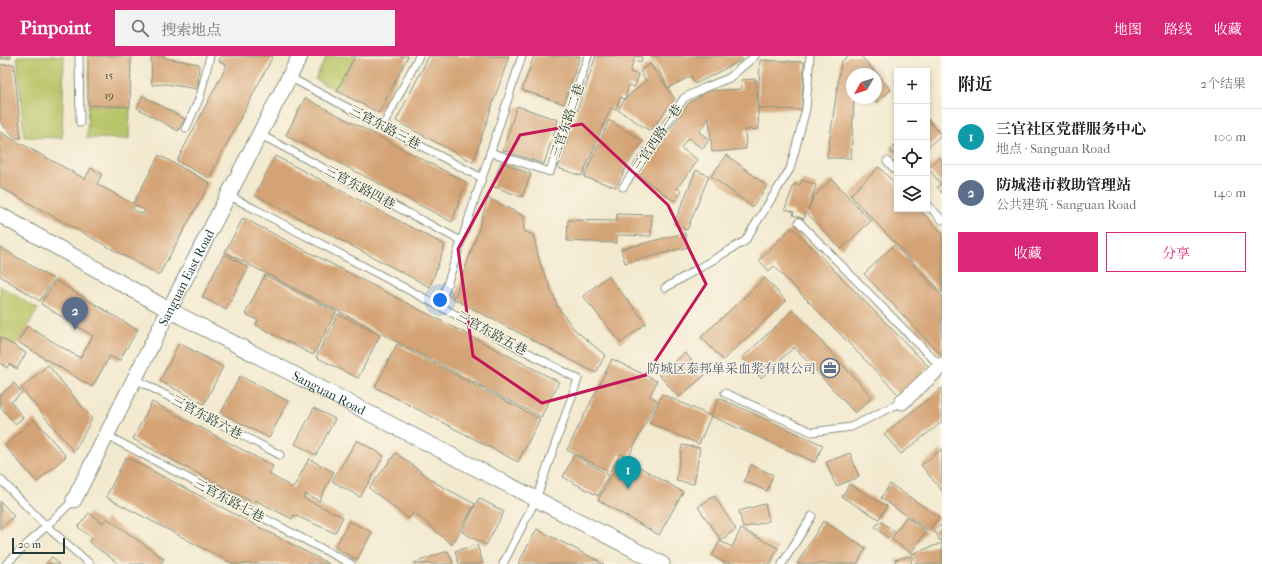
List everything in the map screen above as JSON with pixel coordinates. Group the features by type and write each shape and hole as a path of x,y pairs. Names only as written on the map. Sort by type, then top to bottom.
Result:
{"street":[{"name":"Sanguan East Road","path":"74,500 169,310 300,56"},
{"name":"Sanguan Road","path":"0,215 169,310 662,564"},
{"path":"902,402 941,366"}],"lane":[{"path":"79,56 80,124"},
{"path":"186,128 200,97 210,56"},
{"path":"382,126 419,56"},
{"path":"440,306 522,56"},
{"name":"三官东路二巷","path":"490,152 550,172 588,56"},
{"name":"三官西路一巷","path":"623,187 684,98 729,78 755,56"},
{"path":"665,288 745,241 790,169 806,109 810,56"},
{"name":"三官东路三巷","path":"289,77 482,178"},
{"name":"三官东路四巷","path":"259,134 461,241"},
{"path":"887,161 894,169"},
{"name":"三官东路五巷","path":"228,195 578,379 536,499"},
{"path":"930,207 942,220"},
{"path":"799,222 941,366"},
{"name":"三官东路六巷","path":"135,379 280,455"},
{"path":"725,393 812,432 851,427 902,402"},
{"name":"三官东路七巷","path":"106,435 351,564"},
{"path":"0,479 46,526 90,564"},
{"path":"503,564 536,499"},
{"path":"6,564 74,500"},
{"path":"782,564 812,516"}],"highlighted area":[{"path":"582,124 668,205 706,284 646,375 542,403 473,356 458,249 520,135"}],"green space":[{"path":"17,56 64,56 62,138 24,137"},
{"path":"327,56 351,56 354,58 337,91 315,79"},
{"path":"88,105 130,107 129,139 87,138"},
{"path":"0,286 38,309 15,346 0,337"}],"building":[{"path":"0,56 11,56 11,58 0,59"},
{"path":"88,56 131,56 130,107 88,105"},
{"path":"151,56 165,56 165,58 199,64 198,89 166,84 152,85"},
{"path":"221,56 273,56 209,178 177,161 227,65 219,61"},
{"path":"351,56 408,56 379,113 337,91 354,58"},
{"path":"429,56 509,56 473,162 396,121"},
{"path":"534,56 580,56 564,104 522,90"},
{"path":"596,56 642,56 641,62 634,60 630,72 639,75 635,87 629,85 625,99 620,97 616,110 611,108 582,176 558,168"},
{"path":"651,56 740,56 742,60 695,84 691,76 668,88"},
{"path":"848,56 861,56 872,68 846,68 846,104 854,104 851,158 827,158 841,62"},
{"path":"760,60 804,62 802,110 758,108"},
{"path":"14,64 21,138 16,138 0,122 0,65"},
{"path":"650,64 675,99 650,131 618,110 625,99 646,81 640,71"},
{"path":"756,79 759,129 745,130 746,149 712,152 709,118 699,132 709,139 703,149 688,138 681,148 698,160 677,188 682,191 674,201 637,174 689,103 708,91 742,89 741,80"},
{"path":"882,80 891,90 882,98"},
{"path":"143,96 185,119 178,131 137,108"},
{"path":"305,98 466,182 452,222 286,135"},
{"path":"517,106 558,120 544,164 503,150"},
{"path":"609,120 643,141 628,164 616,187 584,177"},
{"path":"930,122 941,135 930,145"},
{"path":"0,132 85,179 91,168 102,174 97,184 133,204 159,155 210,183 159,275 0,187","holes":["135,205 145,210 143,214 132,209"]},
{"path":"894,147 894,155 890,150"},
{"path":"727,155 767,186 752,207 711,176"},
{"path":"275,156 445,245 430,287 255,195"},
{"path":"940,158 942,160 942,193 937,187 941,184 930,170 930,166"},
{"path":"501,162 531,174 522,197 492,186"},
{"path":"879,167 894,183 894,212 922,212 942,233 942,293 850,195"},
{"path":"696,170 709,176 687,230 674,224"},
{"path":"832,179 871,221 841,249 806,212 804,219 793,215 794,212 785,209 794,184 799,186 802,180 816,185 808,210 814,196"},
{"path":"488,198 524,216 524,231 533,235 540,263 558,307 574,329 605,355 596,373 454,299 476,238"},
{"path":"617,214 652,215 651,236 617,235 617,243 567,241 568,220 617,221"},
{"path":"243,218 559,382 541,417 225,252"},
{"path":"792,227 929,367 900,396 774,266 769,271 759,260"},
{"path":"685,233 688,247 625,263 621,249"},
{"path":"894,245 942,296 941,355 864,274"},
{"path":"0,247 53,279 40,301 0,276"},
{"path":"224,254 248,267 226,310 202,297"},
{"path":"265,275 336,312 313,355 256,325 258,320 245,314"},
{"path":"608,276 646,323 621,343 583,296"},
{"path":"765,278 786,301 723,360 701,337"},
{"path":"55,280 138,329 119,361 110,356 92,387 18,342 27,326 80,358 93,336 41,304"},
{"name":"防城区泰邦单采血浆有限公司","path":"793,310 872,397 855,413 794,347 761,378 742,358"},
{"path":"338,314 380,335 358,378 316,357"},
{"path":"0,337 26,353 17,369 9,364 7,368 0,363"},
{"path":"179,343 223,367 204,404 160,381"},
{"path":"397,344 540,419 518,462 375,387"},
{"path":"685,353 705,375 679,397 659,375"},
{"path":"612,359 657,381 650,396 657,400 628,458 620,454 610,472 567,450"},
{"path":"48,365 92,419 74,452 21,388"},
{"path":"240,376 288,401 269,438 221,413"},
{"path":"14,383 22,393 11,402 23,418 15,424 0,406 0,395"},
{"path":"942,388 942,422 901,454 884,434"},
{"path":"662,394 711,416 699,444 649,423"},
{"path":"719,398 823,445 815,462 711,416"},
{"path":"152,402 273,466 269,474 293,488 309,459 334,472 319,501 305,494 303,498 343,517 335,533 294,515 292,519 255,500 254,503 133,439"},
{"path":"314,408 335,419 316,455 295,444"},
{"path":"34,419 66,456 37,482 5,446"},
{"path":"357,440 384,456 360,497 332,481"},
{"path":"682,445 700,448 694,484 676,481"},
{"path":"942,449 942,491 921,465"},
{"path":"396,453 436,483 475,504 452,545 414,512 409,519 369,488"},
{"path":"850,453 859,477 836,486 826,462"},
{"path":"574,455 609,475 598,496 563,477"},
{"path":"126,457 329,564 233,564 106,497"},
{"path":"622,457 683,492 659,535 598,500"},
{"path":"751,465 773,475 767,491 744,481"},
{"path":"849,484 887,506 879,519 842,497"},
{"path":"890,484 939,517 929,531 881,498"},
{"path":"714,496 736,529 721,540 698,507"},
{"path":"479,498 504,512 486,545 462,532"},
{"path":"0,501 14,516 0,529"},
{"path":"765,504 769,521 743,528 739,511"},
{"path":"89,513 103,523 107,518 164,559 160,564 119,564 89,542 92,538 78,527"},
{"path":"906,517 926,531 911,553 891,539"},
{"path":"349,521 372,532 357,560 335,548"},
{"path":"823,521 866,548 857,564 797,564"},
{"path":"880,521 894,531 888,538 875,527"},
{"path":"942,525 942,540 940,541 934,529"},
{"path":"537,529 581,552 604,564 518,564"},
{"path":"741,529 778,548 770,564 727,564 712,556 720,541 732,547"},
{"path":"942,543 942,564 916,564 912,554"},
{"path":"477,545 483,563 459,564 455,551"},
{"path":"448,551 453,564 414,564 414,563"},
{"path":"910,556 912,564 896,564 895,560"},
{"path":"52,557 59,564 45,564"}],"place":[{"name":"防城港市救助管理站","path":"75,330"},
{"name":"防城区泰邦单采血浆有限公司","path":"830,368"},
{"name":"三官社区党群服务中心","path":"628,489"}]}
